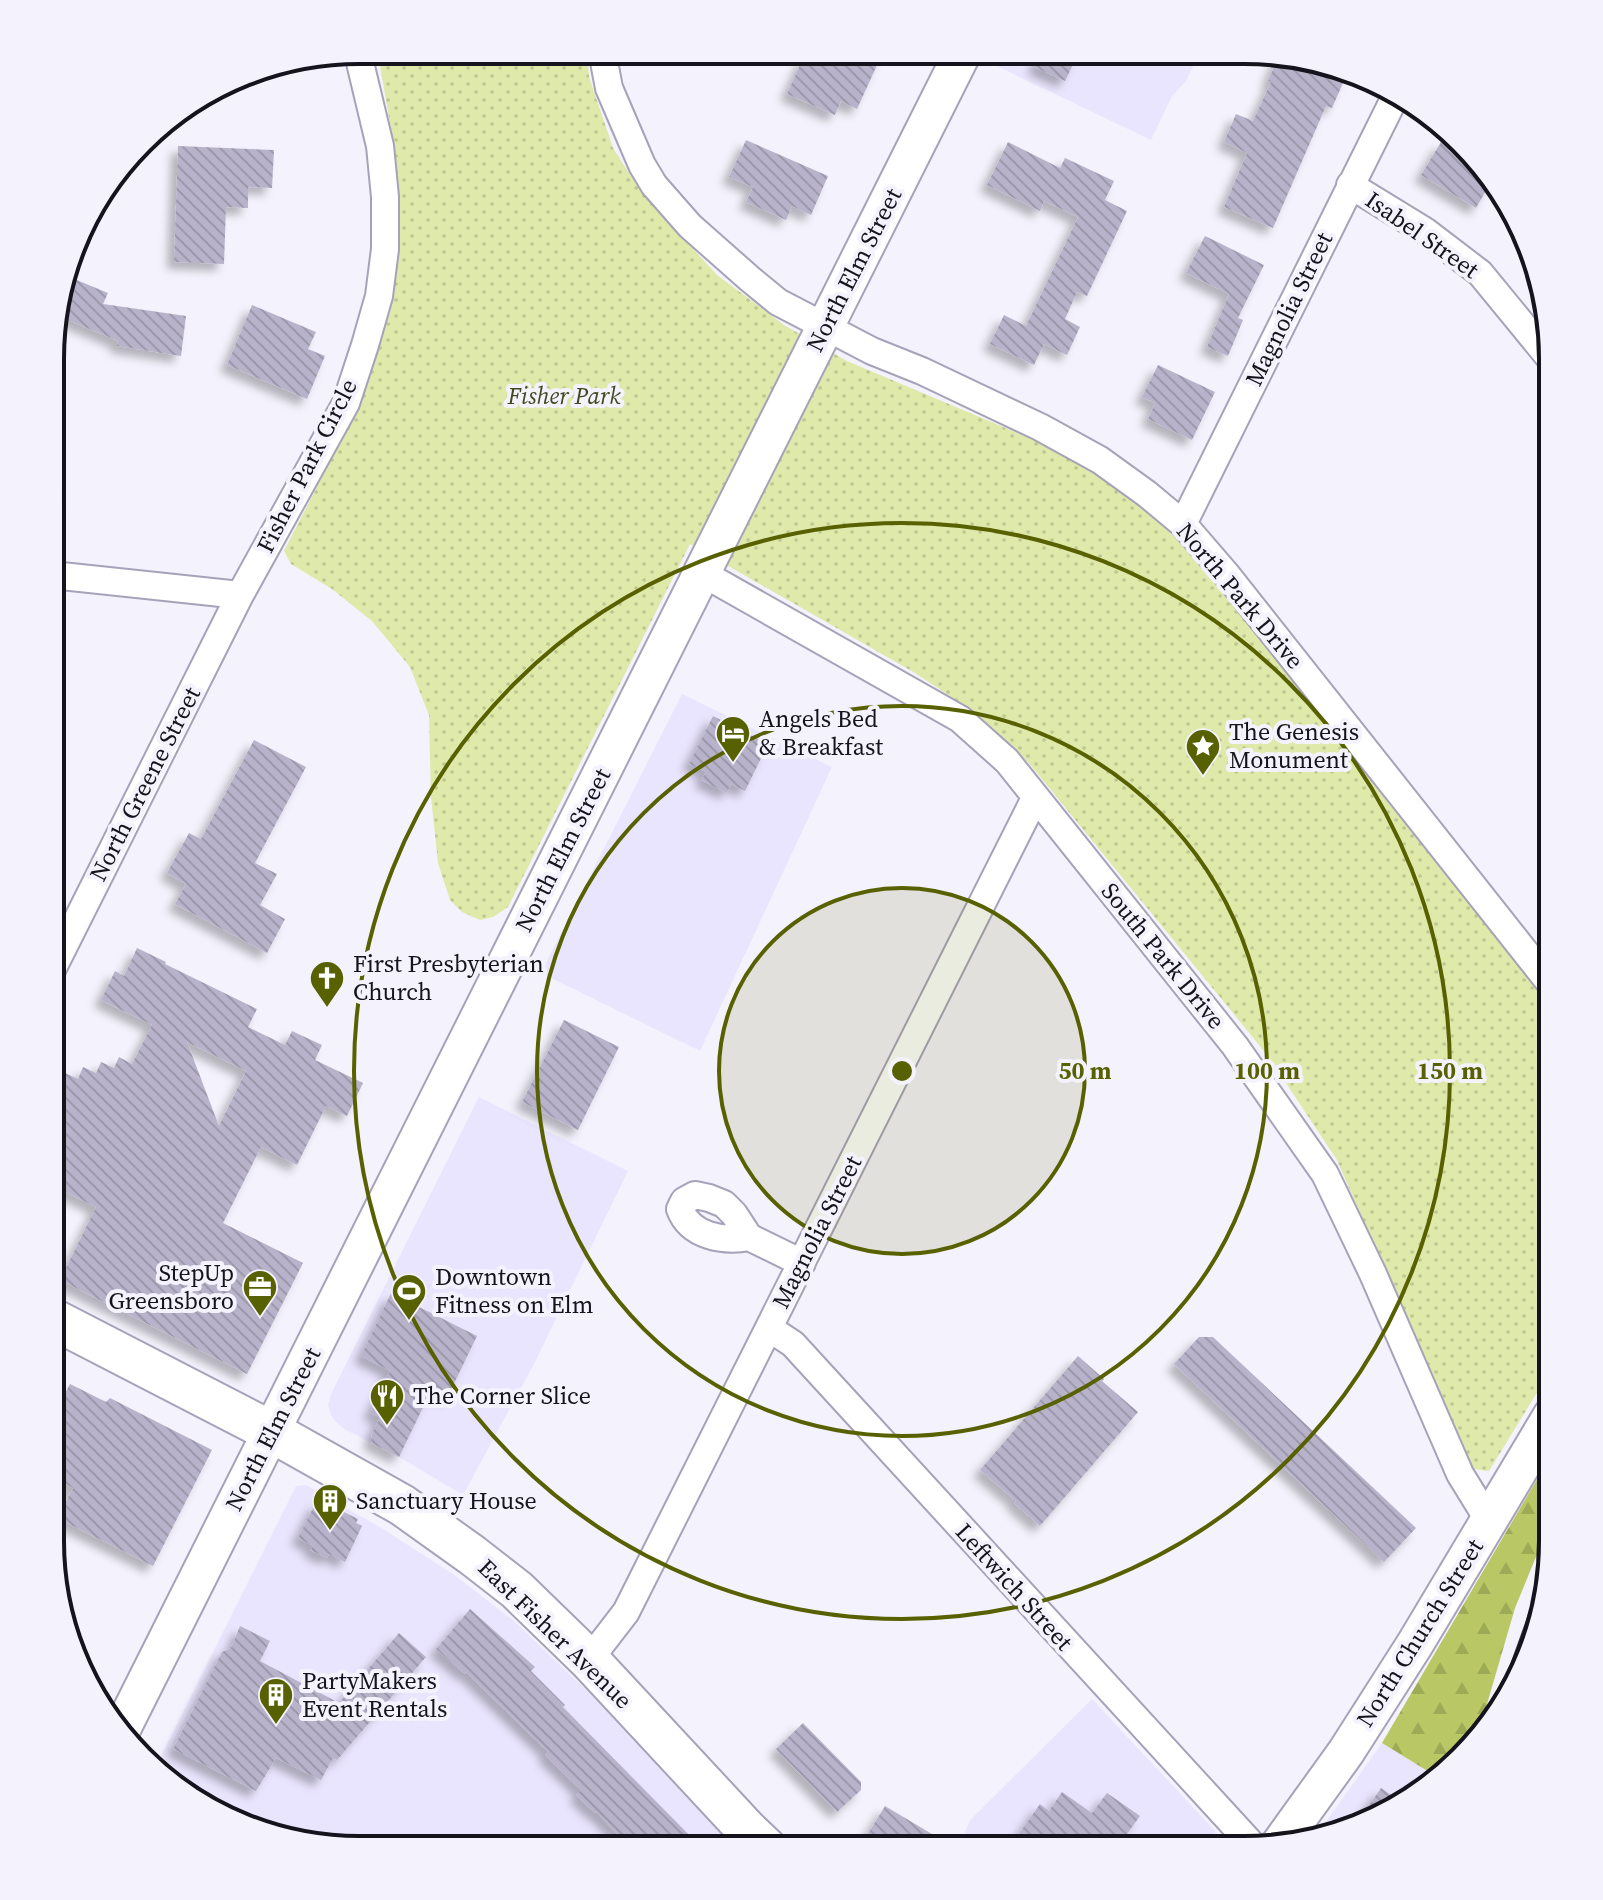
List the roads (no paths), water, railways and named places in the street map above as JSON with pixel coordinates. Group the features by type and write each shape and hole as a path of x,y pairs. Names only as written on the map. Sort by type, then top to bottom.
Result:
{"main road":[{"name":"North Elm Street","path":"126,1722 957,64"},
{"name":"East Fisher Avenue","path":"64,1325 272,1432 402,1505 435,1528 517,1590 589,1660 753,1836"},
{"name":"North Church Street","path":"1287,1832 1346,1752 1415,1644 1539,1437"}],"street":[{"name":"Fisher Park Circle","path":"240,595 346,403 379,296 385,249 385,197 380,146 360,64"},
{"path":"604,64 609,88 642,165 654,185 690,226 750,279 778,302 826,327"},
{"name":"Magnolia Street","path":"1183,524 1392,104"},
{"name":"Isabel Street","path":"1350,185 1425,231 1480,273 1538,344"},
{"name":"North Park Drive","path":"826,327 1027,421 1100,460 1183,524 1227,575 1539,969"},
{"name":"South Park Drive","path":"702,573 960,719 1007,761 1235,1046 1325,1174 1373,1274 1460,1474 1489,1521"},
{"path":"64,576 240,595"},
{"name":"North Greene Street","path":"64,946 240,595"},
{"name":"Magnolia Street","path":"589,1660 626,1612 1035,798"},
{"path":"749,1237 802,1263"},
{"name":"Leftwich Street","path":"769,1328 793,1344 1270,1834"}],"place":[{"name":"Angels Bed & Breakfast","path":"733,764"},
{"name":"The Genesis Monument","path":"1203,777"},
{"name":"First Presbyterian Church","path":"327,1009"},
{"name":"StepUp Greensboro","path":"260,1318"},
{"name":"Downtown Fitness on Elm","path":"409,1322"},
{"name":"The Corner Slice","path":"387,1427"},
{"name":"Sanctuary House","path":"330,1532"},
{"name":"PartyMakers Event Rentals","path":"276,1726"}],"park label":[{"name":"Fisher Park","path":"564,396"}]}
